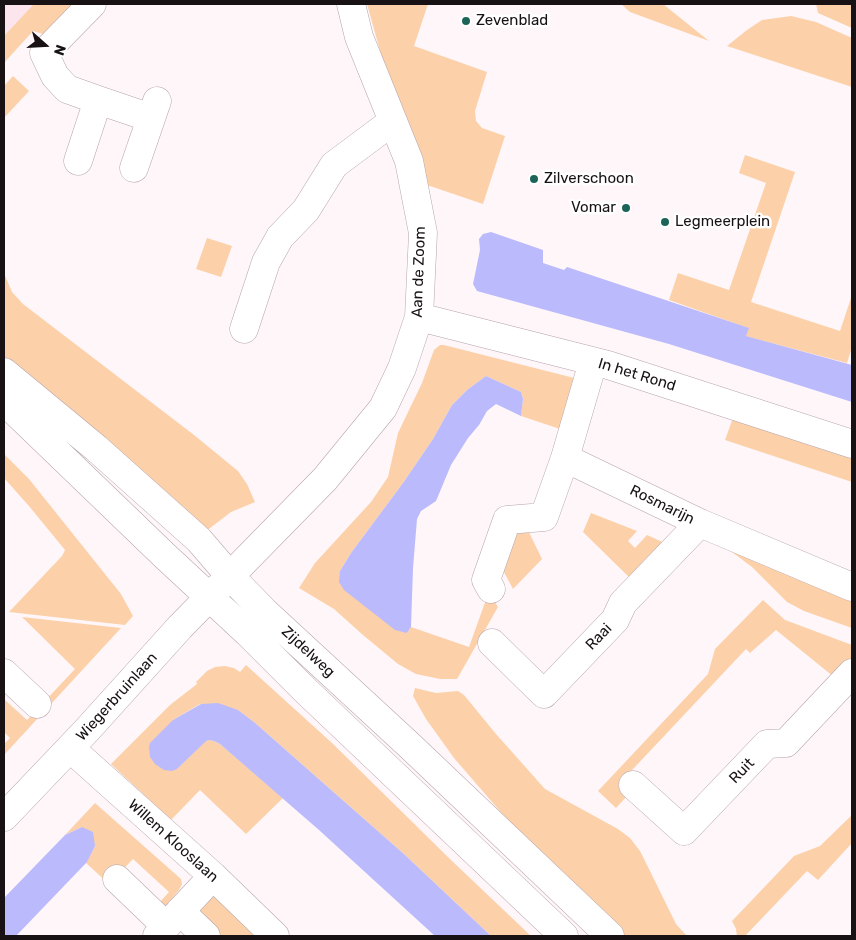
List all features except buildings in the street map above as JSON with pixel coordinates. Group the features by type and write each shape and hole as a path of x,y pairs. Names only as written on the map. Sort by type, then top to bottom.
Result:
{"street":[{"path":"92,4 44,53 55,76 67,89 98,100 154,110 134,168"},
{"name":"Aan de Zoom","path":"229,575 325,479 383,408 402,368 419,317 423,233 409,161 359,37 352,4"},
{"path":"78,161 98,100"},
{"path":"244,328 266,262 280,237 306,210 334,165 393,120"},
{"name":"In het Rond","path":"419,317 638,374 852,444"},
{"path":"491,589 486,580 507,520 544,516 565,458 593,362"},
{"name":"Zijdelweg","path":"4,372 104,454 199,540 229,575 277,623 409,745 610,936"},
{"name":"Zijdelweg","path":"4,401 564,936"},
{"name":"Rosmarijn","path":"565,458 700,523 852,587"},
{"name":"Raai","path":"492,643 544,694 615,620 623,603 700,523"},
{"name":"Wiegerbruinlaan","path":"4,817 229,575"},
{"name":"Ruit","path":"633,785 684,831 767,744 786,743 852,673"},
{"path":"4,674 37,704"},
{"name":"Willem Klooslaan","path":"70,748 213,876 275,936"},
{"path":"168,924 213,876"},
{"path":"117,879 168,924 206,936"}],"shaded area":[{"path":"4,4 41,4 4,43"},
{"path":"34,4 88,4 56,38 33,31 4,63 4,36"},
{"path":"367,4 428,4 414,46 487,72 475,111 476,121 482,128 505,136 483,204 427,185 425,171 409,125 384,65"},
{"path":"621,4 663,4 709,41 630,12"},
{"path":"816,4 852,4 852,28 818,13"},
{"path":"791,16 816,22 852,38 852,87 727,46 762,20"},
{"path":"13,76 29,91 4,118 4,86"},
{"path":"745,155 795,172 751,302 840,331 852,295 852,347 847,363 745,336 748,328 669,300 678,273 729,290 766,183 739,173"},
{"path":"207,238 232,246 221,277 196,269"},
{"path":"4,273 12,292 23,304 238,471 247,484 255,502 231,512 193,541 4,377"},
{"path":"440,345 578,379 563,430 521,416 523,399 521,392 486,376 467,390 452,405 433,439 340,571 407,633 411,627 469,647 487,597 491,596 498,607 457,679 440,679 416,674 398,664 334,609 299,588 315,563 371,502 388,477 398,433 422,383 434,350"},
{"path":"734,415 852,453 852,482 725,440"},
{"path":"4,454 29,479 121,594 133,616 125,625 9,612 62,556 65,550 4,478"},
{"path":"591,513 637,531 628,541 635,548 647,535 667,544 632,580 583,532"},
{"path":"527,528 542,559 513,589 499,563 511,534"},
{"path":"699,536 852,596 852,628 804,611 787,602 752,567 732,552"},
{"path":"763,600 785,620 852,645 852,658 834,677 776,630 750,653 746,649 618,785 628,795 616,808 598,791 708,674 715,649"},
{"path":"22,617 121,628 4,755 4,744 10,738 4,732 4,701 27,720 75,669"},
{"path":"246,665 332,743 531,936 491,936 405,855 238,710 200,704 173,720 177,769 203,743 208,740 214,741 220,744 283,798 246,834 200,790 171,820 111,764 170,705 197,684 196,682 207,671 215,667 225,666 240,672"},
{"path":"415,688 436,693 458,691 464,695 545,789 618,829 630,838 640,851 676,924 687,936 621,936 537,854 454,758 426,719 413,696"},
{"path":"95,803 181,879 182,884 179,890 164,908 159,903 169,892 133,859 109,884 86,863 95,846 82,827 65,835"},
{"path":"852,815 852,843 818,880 807,871 745,936 737,936 732,921 794,856 820,846"},
{"path":"210,896 215,896 257,936 209,936 194,913"}],"water":[{"path":"491,232 543,250 543,263 564,270 567,267 749,328 746,336 852,365 852,402 669,344 477,291 473,284 480,250 479,239 483,234"},
{"path":"486,376 521,392 523,399 521,416 496,404 487,411 451,465 436,501 421,511 417,519 411,627 407,633 395,630 344,590 339,582 340,571 433,439 452,405 467,390"},
{"path":"218,703 238,710 254,722 405,855 491,936 435,936 319,830 220,744 208,740 177,769 172,771 164,770 155,764 150,757 150,743 173,720 201,704"},
{"path":"82,827 93,832 95,846 87,862 16,936 4,936 4,898 65,835"}],"place":[{"name":"Zevenblad","path":"466,21"},
{"name":"Zilverschoon","path":"534,179"},
{"name":"Vomar","path":"626,208"},
{"name":"Legmeerplein","path":"665,222"}]}
